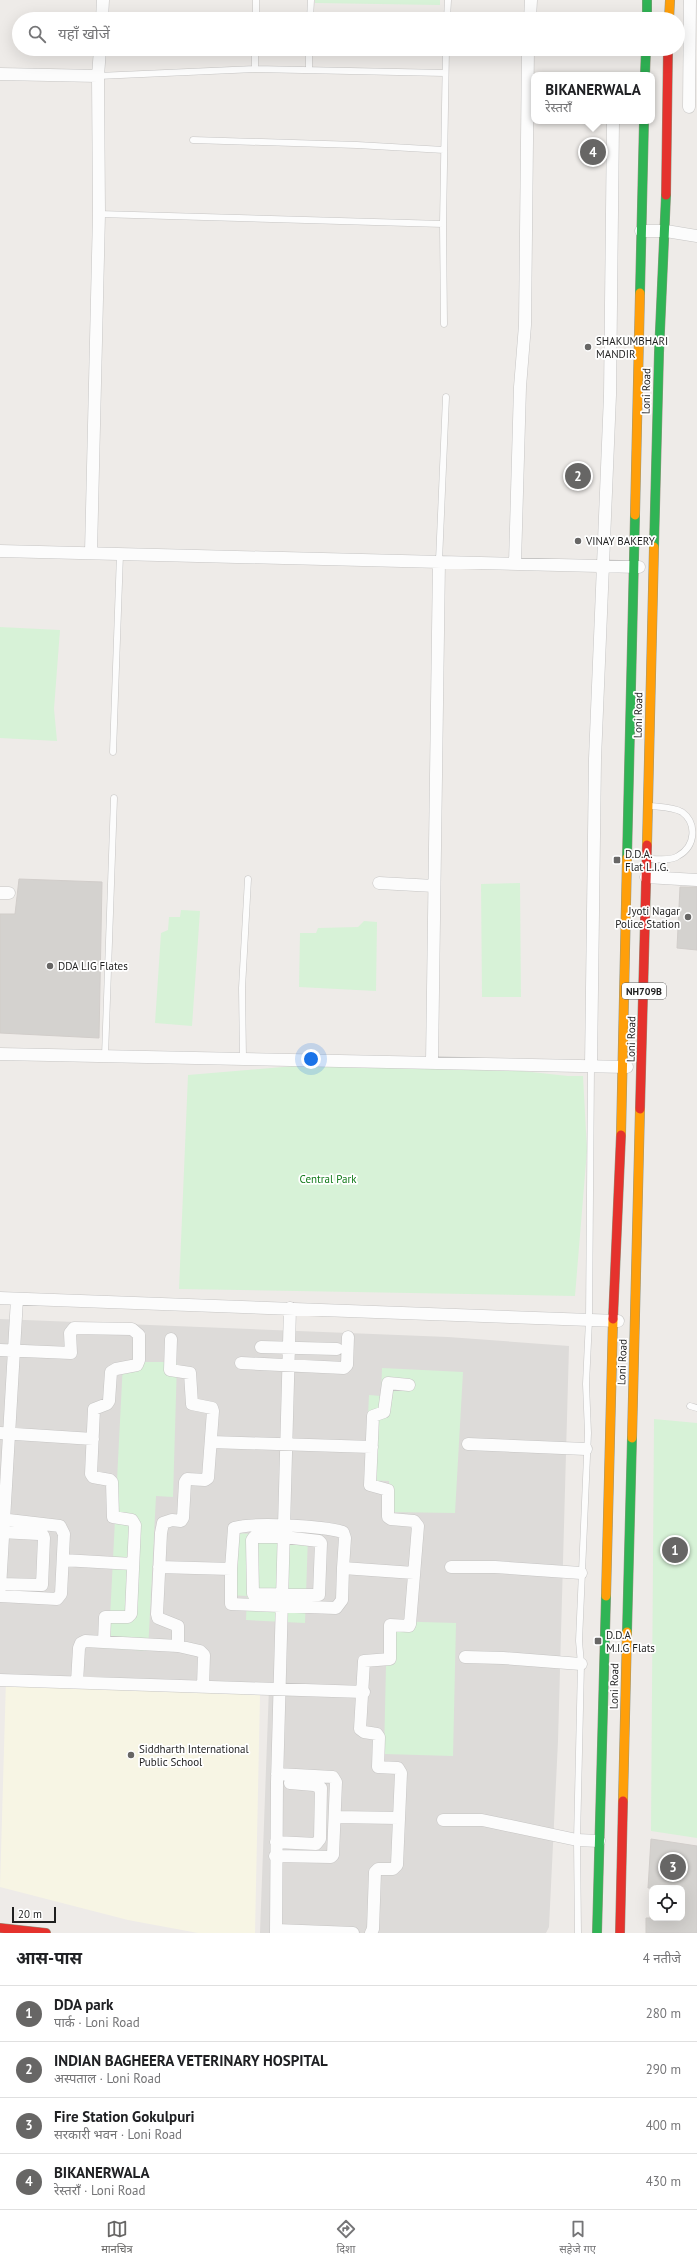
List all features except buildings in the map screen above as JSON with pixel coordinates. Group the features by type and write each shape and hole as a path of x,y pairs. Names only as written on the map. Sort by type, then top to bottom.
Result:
{"main road":[{"path":"646,12 647,0"},
{"path":"669,12 670,0"},
{"path":"645,72 646,56"},
{"name":"Loni Road","path":"597,1931 613,1321 622,1067 654,568 659,353 666,231 668,56"},
{"name":"Loni Road","path":"620,1931 647,860 638,805 633,567 644,124"},
{"path":"0,1928 46,1933"}],"street":[{"path":"102,12 103,0"},
{"path":"530,12 531,0"},
{"path":"689,107 690,0"},
{"path":"91,552 99,214 98,76 99,56"},
{"path":"515,563 520,387 525,325 528,56"},
{"path":"0,74 98,76"},
{"path":"591,1066 595,759 610,395 613,124"},
{"path":"642,232 666,231 697,236"},
{"path":"0,551 439,561 654,568"},
{"path":"432,1062 439,561"},
{"path":"646,877 697,880"},
{"path":"379,883 434,886"},
{"path":"0,1054 642,1067"},
{"path":"0,1298 636,1321"},
{"path":"0,1588 4,1433 14,1351 17,1299"},
{"path":"290,1308 288,1445 279,1689 275,1856 276,1932 353,1933"},
{"path":"0,1350 71,1353 70,1333 74,1328 132,1329 139,1335 139,1360 137,1365 116,1368 110,1372 109,1401 107,1404 94,1409 92,1477 110,1480 112,1482 113,1517 128,1518 132,1520 135,1525 131,1614 128,1617 105,1617 104,1642"},
{"path":"241,1363 344,1368 347,1365 348,1337"},
{"path":"171,1339 170,1370 190,1373 192,1404 212,1408 208,1478 205,1480 188,1479 185,1482 184,1518 181,1521 172,1520 164,1523 161,1532 157,1614 158,1618 178,1626 178,1646"},
{"path":"261,1347 337,1349"},
{"path":"371,1933 373,1929 375,1872 378,1869 396,1868 402,1773 398,1768 378,1767 379,1737 377,1734 364,1732 360,1729 364,1692 364,1661 390,1659 390,1625 410,1625 418,1526 414,1521 391,1519 388,1517 388,1490 370,1484 373,1416 384,1412 388,1383 409,1385"},
{"path":"4,1433 93,1439"},
{"path":"211,1442 372,1446"},
{"path":"468,1444 586,1449"},
{"path":"0,1596 57,1599 61,1594 64,1534 60,1526 2,1520"},
{"path":"252,1524 316,1539 321,1543 320,1593 317,1596 282,1602 231,1604 231,1569 234,1528 252,1524"},
{"path":"284,1531 343,1532 345,1538 343,1568 342,1600 336,1608 282,1602 253,1594 252,1540 254,1537 284,1531"},
{"path":"0,1584 39,1586 42,1585 43,1582 43,1535 2,1532"},
{"path":"63,1560 133,1564"},
{"path":"159,1567 231,1569"},
{"path":"451,1567 495,1567 581,1573"},
{"path":"343,1568 414,1573"},
{"path":"77,1682 79,1648 81,1643 104,1642 178,1646 200,1651 204,1655 203,1687"},
{"path":"464,1657 504,1658 581,1664"},
{"path":"0,1680 364,1692"},
{"path":"275,1856 331,1857 334,1855 336,1782 334,1777 277,1778"},
{"path":"276,1842 319,1842 321,1788 314,1785 277,1778"},
{"path":"335,1817 399,1818"},
{"path":"443,1820 482,1820 577,1840 599,1841"}],"lane":[{"path":"256,0 256,12"},
{"path":"310,12 311,0"},
{"path":"447,12 448,0"},
{"path":"255,56 255,69"},
{"path":"308,70 309,56"},
{"path":"444,324 443,224 446,56"},
{"path":"98,76 255,69 445,73"},
{"path":"193,140 357,145 444,150"},
{"path":"99,214 443,224"},
{"path":"439,561 446,397"},
{"path":"113,752 120,554"},
{"path":"105,1056 114,798"},
{"path":"638,805 672,808 683,812 696,829 696,838 690,848 677,857 647,860"},
{"path":"243,1058 242,988 248,879"},
{"path":"578,1933 577,1840 581,1664 579,1641 586,1449 588,1433 586,1384 589,1320 591,1066"},
{"path":"690,1406 697,1408"}],"shaded area":[{"path":"0,1319 448,1337 569,1346 558,1741 549,1927 546,1933 260,1933 269,1687 0,1679"},
{"name":"Siddharth International Public School","path":"6,1680 260,1695 255,1933 198,1933 128,1920 0,1887"}],"green space":[{"path":"315,0 440,0 440,5 315,3"},
{"path":"0,627 60,630 54,709 57,741 0,738"},
{"path":"520,883 521,997 482,997 481,884"},
{"path":"181,910 200,911 192,1026 155,1023 161,933 168,930 169,917 180,917"},
{"path":"364,921 377,922 376,991 299,987 300,933 316,933 318,928 358,927"},
{"name":"Central Park","path":"294,1066 522,1071 568,1076 583,1076 587,1150 575,1296 179,1289 188,1075"},
{"path":"123,1362 177,1362 173,1497 156,1496 148,1651 101,1648 101,1619 110,1618"},
{"path":"382,1368 463,1372 455,1513 388,1512 389,1481 365,1480 369,1395 381,1396"},
{"path":"654,1419 697,1423 697,1838 651,1831"},
{"path":"228,1533 308,1536 305,1623 246,1620 247,1596 226,1595"},
{"path":"387,1621 456,1623 453,1756 384,1754"}],"traffic: fast":[{"path":"647,0 647,12"},
{"path":"645,72 646,56"},
{"path":"640,293 644,124"},
{"path":"654,547 659,353 666,195"},
{"path":"627,858 635,515"},
{"path":"627,1632 632,1438"},
{"path":"597,1933 606,1596"}],"traffic: slow":[{"path":"669,12 670,0"},
{"path":"635,515 640,293"},
{"path":"647,845 654,547"},
{"path":"621,1135 627,858"},
{"path":"632,1438 640,1109"},
{"path":"606,1596 613,1319"},
{"path":"623,1801 627,1632"}],"traffic: jam":[{"path":"666,195 668,56"},
{"path":"640,1109 647,845"},
{"path":"613,1319 621,1135"},
{"path":"620,1933 623,1801"},
{"path":"0,1928 46,1933"}],"place":[{"name":"BIKANERWALA","path":"593,152"},
{"name":"SHAKUMBHARI MANDIR","path":"588,347"},
{"name":"INDIAN BAGHEERA VETERINARY HOSPITAL","path":"578,476"},
{"name":"VINAY BAKERY","path":"578,541"},
{"name":"D.D.A. Flat L.I.G.","path":"617,860"},
{"name":"Jyoti Nagar Police Station","path":"688,917"},
{"name":"DDA LIG Flates","path":"50,966"},
{"name":"DDA park","path":"675,1550"},
{"name":"D.D.A M.I.G Flats","path":"598,1641"},
{"name":"Siddharth International Public School","path":"131,1755"},
{"name":"Fire Station Gokulpuri","path":"673,1867"}]}
